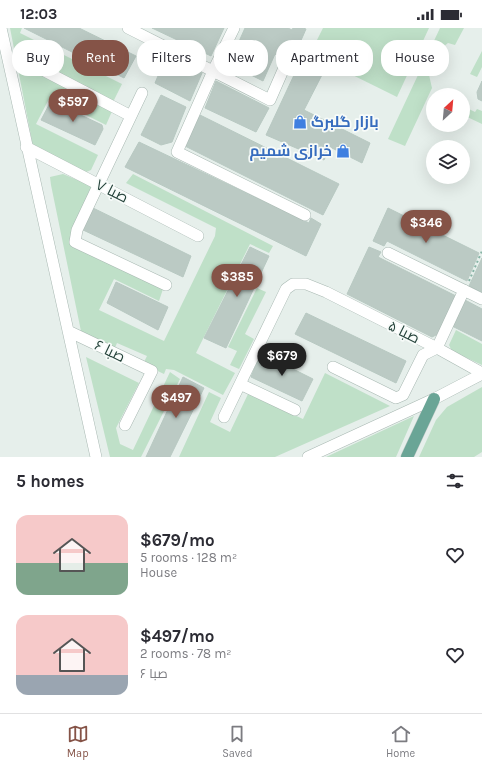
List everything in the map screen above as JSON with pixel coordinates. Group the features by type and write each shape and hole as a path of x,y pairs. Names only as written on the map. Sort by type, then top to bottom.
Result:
{"main road":[{"path":"407,457 434,399"}],"street":[{"path":"1,28 26,147 96,457"},
{"path":"128,28 270,100 280,76"},
{"path":"234,28 177,152 305,215"},
{"path":"54,76 131,116"},
{"path":"142,93 77,230 75,242 166,285"},
{"name":"صبا ۷","path":"26,147 198,236"},
{"path":"388,253 482,299"},
{"name":"صبا ۵","path":"240,384 286,289 294,284 306,284 326,292 437,348 482,373"},
{"path":"333,368 396,398 403,395 423,355 437,348 464,290"},
{"name":"صبا ۶","path":"68,331 152,371 125,425"},
{"path":"308,457 434,399 482,373"},
{"path":"224,417 240,384 295,410"}],"path":[{"path":"464,290 482,251"}],"green space":[{"path":"10,28 22,28 20,33 34,40 12,40"},
{"path":"323,28 429,28 423,40 381,40 381,76 407,76 397,97 355,76 373,76 373,40 317,40"},
{"path":"440,28 464,28 455,45 449,43 449,40 434,40"},
{"path":"482,51 482,67 477,77 470,74"},
{"path":"64,55 72,59 72,76 106,76 122,84 113,102 60,76 64,76"},
{"path":"19,76 47,76 113,109 106,125 50,97 36,124 98,155 91,170 84,173 33,146"},
{"path":"418,76 429,76 432,88 426,88 426,101 405,146 388,139"},
{"path":"477,109 482,111 482,124 470,118 470,110 475,112"},
{"path":"63,174 94,187 80,212 70,245 163,289 159,301 114,279 99,310 164,341 215,236 216,228 126,183 133,174 273,246 269,253 250,244 196,353 235,373 223,395 174,370 166,369 164,374 143,364 147,356 117,343 114,350 82,336 50,177"},
{"path":"257,288 266,292 245,334 254,339 239,369 230,365 237,351 228,347"},
{"path":"456,330 482,344 482,365 452,351 449,345"},
{"path":"86,357 139,383 116,428 120,444 133,450 170,372 180,379 141,457 110,457"},
{"path":"325,373 390,406 275,457 179,457 209,392 221,398 210,422 230,432 248,394 303,419"},
{"path":"482,387 482,452 474,457 419,457 436,420 447,407"},
{"path":"414,416 396,457 326,457"}],"building":[{"path":"24,28 79,28 103,40 72,40 72,52 64,48 64,40 48,40"},
{"path":"152,28 224,28 218,40 214,40 214,50 211,56 206,54 206,40 177,40"},
{"path":"245,28 288,28 292,30 293,28 306,29 301,40 276,40 276,55 268,70 268,40 240,40"},
{"path":"129,53 136,56 129,69"},
{"path":"158,76 201,76 190,101 155,83"},
{"path":"253,76 265,76 263,81"},
{"name":"بازار گلبرگ","path":"294,76 321,76 304,110 370,143 362,163 330,147 324,160 266,135"},
{"path":"216,81 269,108 256,132 205,108"},
{"path":"482,81 482,101 478,99 477,92"},
{"path":"161,95 186,107 172,142 161,145 141,135"},
{"path":"51,101 102,125 103,129 95,145 41,120"},
{"path":"200,115 339,184 323,215 185,146"},
{"path":"139,142 309,223 311,218 321,224 306,256 125,167"},
{"path":"91,207 191,256 183,277 81,229"},
{"path":"388,208 479,253 467,281 387,241 384,246 373,241"},
{"path":"250,247 269,256 226,348 204,338"},
{"path":"369,247 381,252 378,257 456,296 438,334 432,337 347,294"},
{"path":"482,258 482,292 469,286"},
{"path":"116,282 168,307 158,330 107,303"},
{"path":"465,300 482,309 482,341 452,326"},
{"path":"306,313 406,361 396,383 295,334"},
{"path":"261,353 313,379 302,401 251,377"},
{"path":"183,377 204,388 170,457 146,457"}],"place":[{"name":"بازار گلبرگ","path":"300,122"},
{"name":"خرازی شمیم","path":"343,151"}]}
